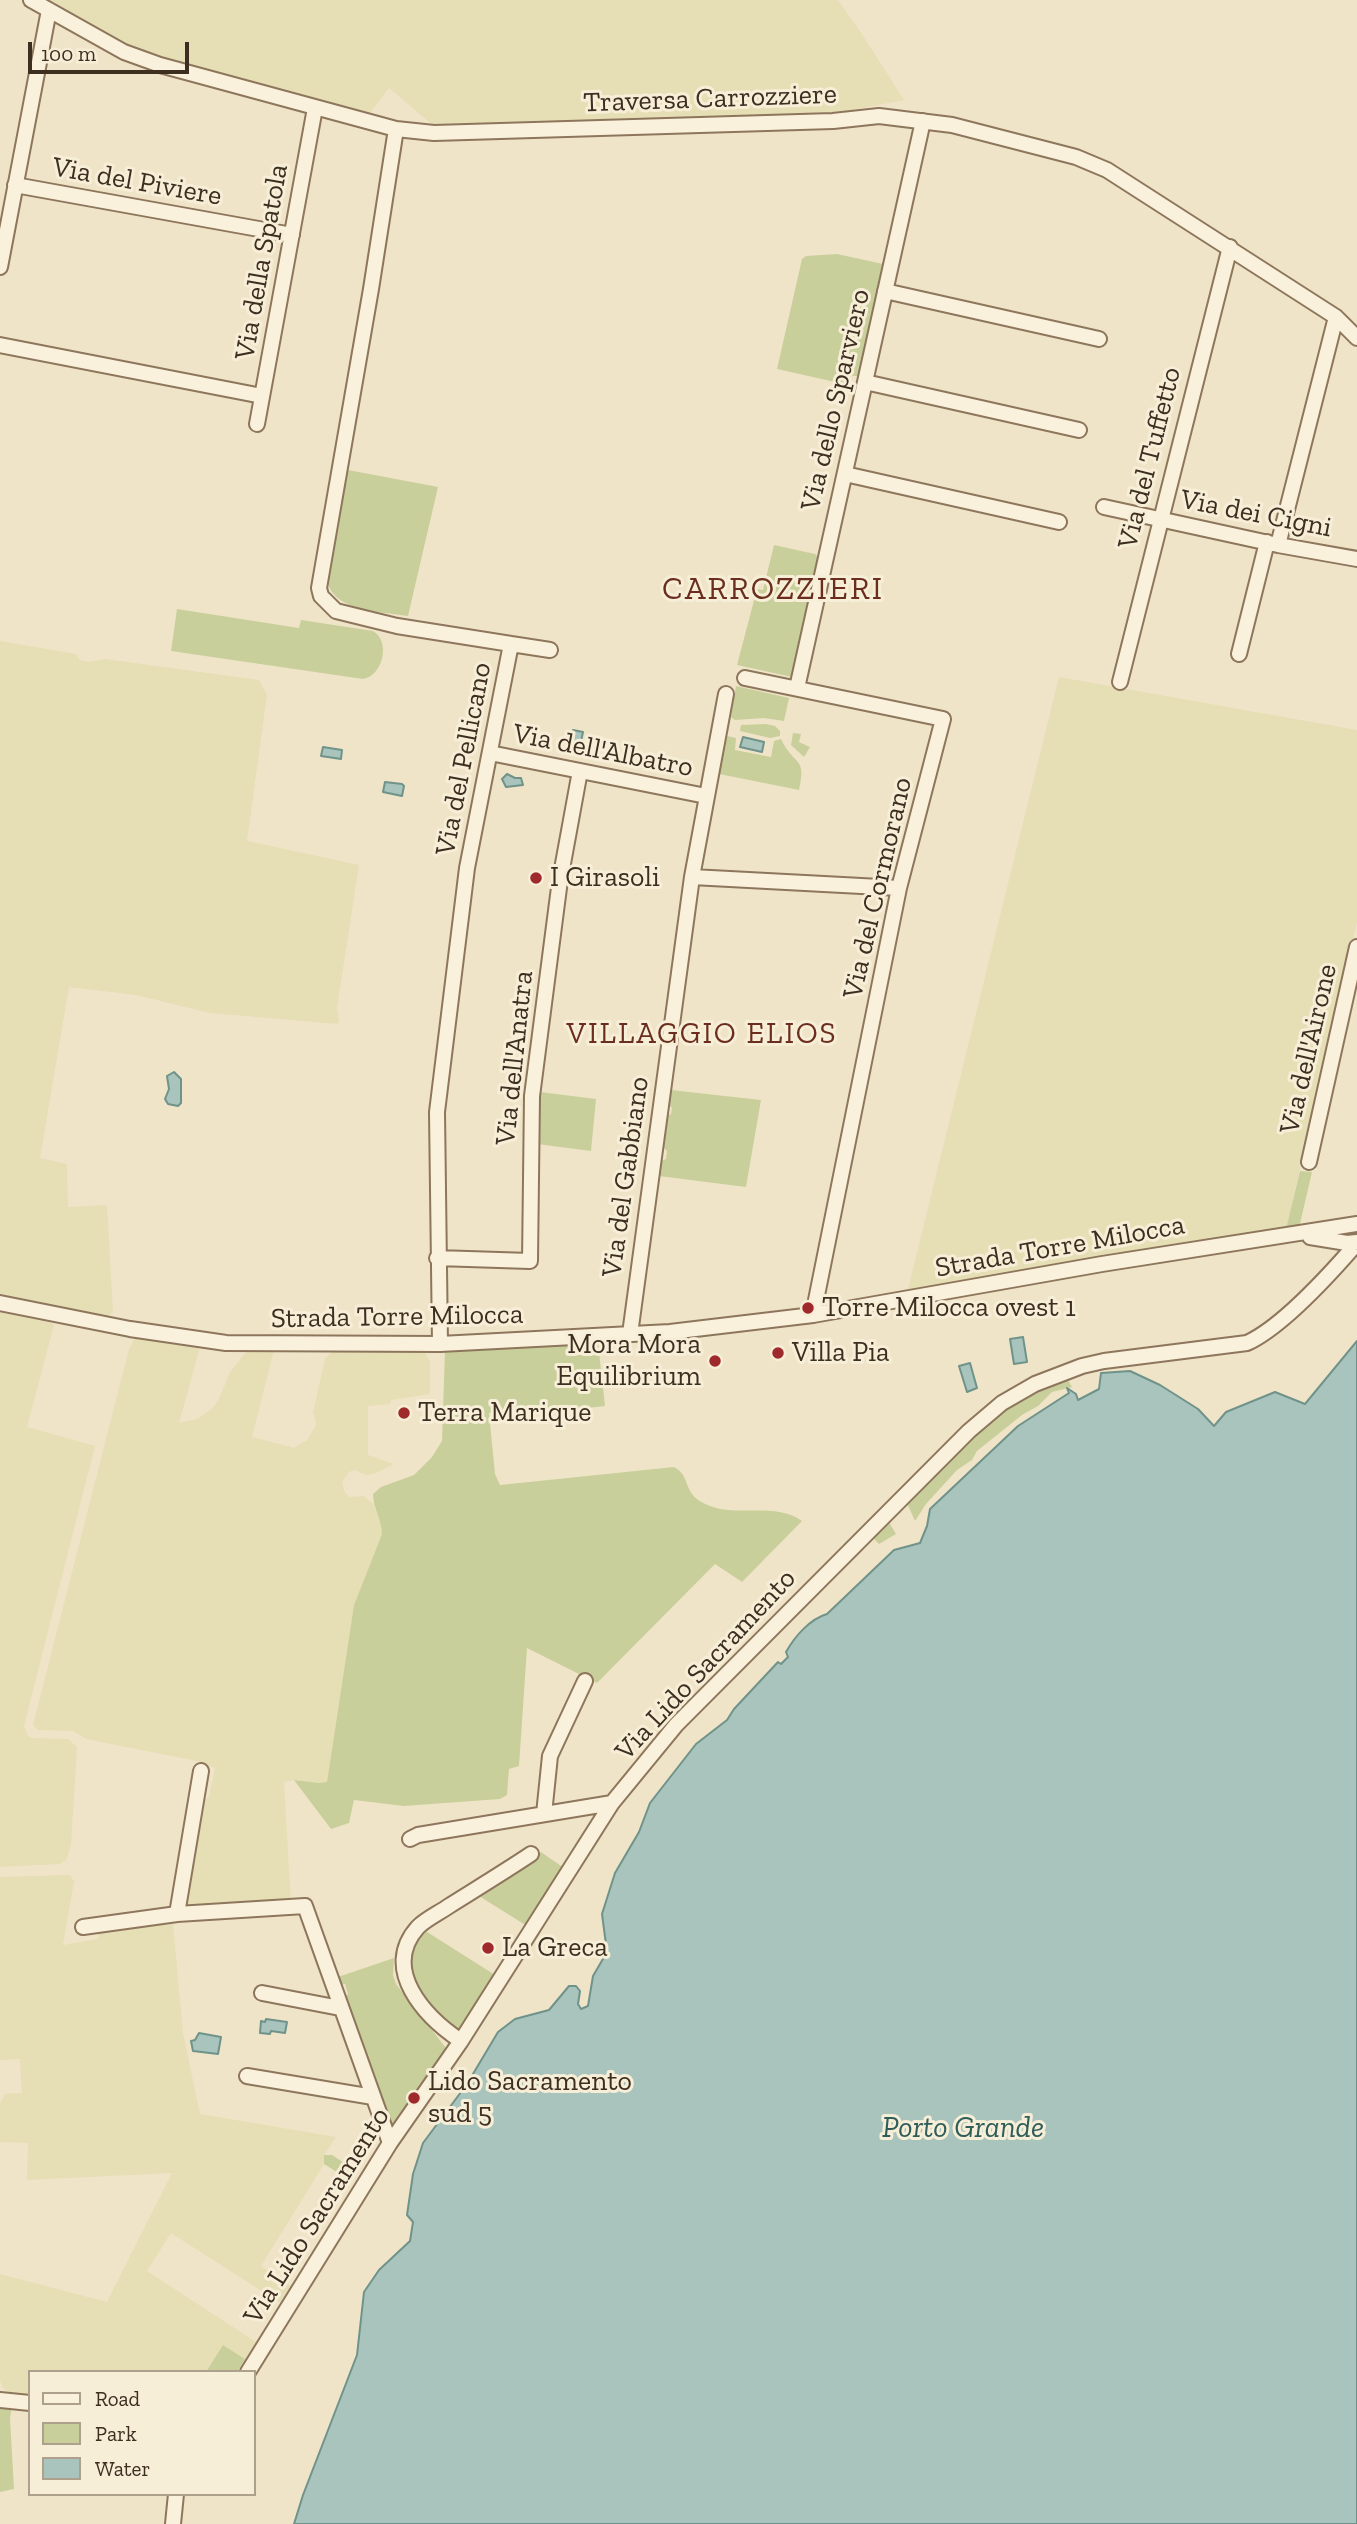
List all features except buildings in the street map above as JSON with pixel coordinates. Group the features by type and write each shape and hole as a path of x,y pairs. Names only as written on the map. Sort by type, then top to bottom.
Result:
{"street":[{"name":"Traversa Carrozziere","path":"31,0 124,52 160,65 396,130 447,133 833,121 879,116 952,125 1019,141 1076,157 1107,170 1336,317 1357,338"},
{"path":"0,267 49,10"},
{"name":"Via della Spatola","path":"257,424 315,108"},
{"name":"Via dello Sparviero","path":"797,688 923,121"},
{"name":"Via del Pellicano","path":"396,130 372,289 319,588 321,596 336,611 397,626 511,644 467,867 437,1112 440,1344"},
{"name":"Via del Piviere","path":"15,185 292,235"},
{"name":"Via del Tuffetto","path":"1120,681 1230,247"},
{"path":"886,291 1099,339"},
{"path":"1239,654 1336,317"},
{"path":"0,345 262,396"},
{"path":"865,382 1079,430"},
{"path":"845,474 1059,522"},
{"name":"Via dei Cigni","path":"1104,507 1357,559"},
{"path":"511,644 550,650"},
{"path":"745,678 797,688"},
{"name":"Via del Cormorano","path":"797,688 943,719 900,888 813,1315"},
{"name":"Via del Gabbiano","path":"630,1334 692,877 726,694"},
{"name":"Via dell'Albatro","path":"490,753 706,796"},
{"name":"Via dell'Anatra","path":"437,1258 530,1261 532,1096 560,880 580,771"},
{"path":"692,877 900,888"},
{"name":"Via dell'Airone","path":"1309,1162 1357,947"},
{"path":"1294,1235 1347,1243 1357,1241 1350,1226"},
{"name":"Strada Torre Milocca","path":"0,1303 130,1329 226,1343 440,1344 670,1332 813,1315 1102,1264 1350,1226"},
{"path":"1318,1239 1334,1252 1336,1267"},
{"name":"Via Lido Sacramento","path":"249,2370 390,2143 461,2040 612,1803 676,1725 944,1455 1002,1403 1035,1384 1082,1366 1247,1343 1268,1331 1336,1267 1357,1241"},
{"path":"544,1814 550,1756 585,1681"},
{"path":"177,1914 201,1771"},
{"path":"410,1839 612,1803"},
{"path":"461,2040 442,2028 410,1989 403,1973 405,1949 419,1926 531,1854"},
{"path":"83,1927 177,1914 311,1905 340,2008 390,2143"},
{"path":"262,1993 340,2008"},
{"path":"247,2076 373,2097"},
{"path":"0,2400 28,2403"},
{"path":"173,2524 176,2496"}],"shaded area":[{"path":"43,0 838,0 904,100 832,114 435,127 389,88 367,117 128,48"},
{"path":"0,641 76,654 80,660 89,662 105,659 259,680 267,695 247,841 359,865 337,1008 337,1024 210,1013 136,995 69,987 40,1158 67,1164 68,1207 107,1205 113,1312 107,1317 0,1294"},
{"path":"1059,677 1357,730 1357,922 1286,1229 1107,1256 1104,1254 1096,1258 907,1293"},
{"path":"0,1312 54,1325 27,1427 95,1446 24,1726 28,1736 32,1738 68,1739 77,1747 71,1844 67,1859 60,1864 0,1867"},
{"path":"135,1338 200,1347 179,1423 197,1419 212,1409 230,1372 248,1350 274,1350 252,1437 294,1448 307,1440 315,1427 313,1413 325,1359 332,1351 424,1351 430,1361 430,1394 391,1400 390,1404 368,1406 368,1455 394,1464 374,1474 366,1475 355,1470 349,1472 342,1482 345,1493 350,1497 363,1496 373,1503 382,1534 354,1605 327,1782 284,1782 291,1904 186,1908 184,1904 200,1802 209,1797 215,1768 197,1761 86,1739 73,1731 38,1730 33,1725 129,1349"},
{"path":"70,1875 74,1881 63,1945 98,1939 98,1930 173,1924 183,2033 200,2114 336,2137 324,2155 324,2164 261,2266 291,2286 280,2303 171,2233 147,2271 256,2342 245,2359 223,2345 207,2370 28,2370 28,2398 11,2395 3,2388 0,2381 0,2274 107,2302 172,2173 27,2180 28,2143 0,2142 0,2104 5,2094 22,2093 20,2059 0,2060 0,1877"}],"green space":[{"path":"837,254 883,264 858,376 851,376 853,386 777,369 802,259 806,256"},
{"path":"348,470 438,487 408,616 350,605 332,592 327,582"},
{"path":"774,545 815,554 818,557 792,677 737,665 757,589 763,590"},
{"path":"177,609 299,628 301,620 373,631 382,642 382,658 376,672 363,679 171,651"},
{"path":"736,686 789,698 784,721 764,718 735,720 731,717"},
{"path":"741,725 775,726 780,731 780,736 770,738 740,731"},
{"path":"793,733 801,734 799,742 810,747 804,757 791,745"},
{"path":"727,736 736,738 735,750 771,757 774,741 781,739 800,766 799,790 719,774"},
{"path":"671,1090 761,1100 746,1187 659,1176 661,1161 666,1159 667,1151 663,1147 667,1116 671,1114 672,1108 669,1105"},
{"path":"540,1092 596,1099 591,1151 537,1144"},
{"path":"1300,1171 1312,1172 1299,1228 1286,1229"},
{"path":"598,1342 605,1406 535,1414 489,1413 495,1474 500,1485 674,1467 680,1471 694,1497 710,1506 781,1512 802,1521 742,1582 715,1564 597,1683 527,1648 519,1766 509,1769 507,1795 500,1799 404,1806 354,1800 349,1823 331,1829 294,1780 327,1782 354,1605 382,1534 373,1494 381,1487 414,1475 432,1457 442,1441 445,1350"},
{"path":"1067,1378 1072,1387 1052,1392 1038,1406 1022,1415 977,1451 972,1460 957,1470 926,1504 915,1521 906,1501 991,1419 1021,1397"},
{"path":"887,1519 896,1534 879,1544 871,1536"},
{"path":"541,1852 564,1868 527,1926 479,1896 530,1864"},
{"path":"424,1930 495,1975 460,2030 443,2022 408,1977 408,1953"},
{"path":"394,1958 393,1975 396,1984 446,2048 392,2126 388,2125 342,2000 348,1994 345,1984 337,1985 335,1978"},
{"path":"324,2155 332,2155 355,2170 348,2179 324,2164"},
{"path":"223,2345 245,2359 238,2370 207,2370"},
{"path":"0,2404 12,2406 10,2418 14,2489 0,2492"}],"water":[{"path":"573,730 583,732 579,751 569,749"},
{"path":"743,737 764,742 762,752 740,747"},
{"path":"323,747 342,750 341,759 321,756"},
{"path":"507,774 521,778 523,785 506,787 502,779"},
{"path":"385,782 402,784 402,796 383,792"},
{"path":"174,1072 181,1079 181,1103 178,1106 168,1104 165,1099 169,1089 167,1076"},
{"path":"1023,1337 1027,1362 1014,1364 1010,1339"},
{"name":"Porto Grande","path":"1357,1341 1357,2524 294,2524 357,2355 364,2292 379,2270 410,2241 413,2222 407,2215 413,2174 423,2143 467,2084 498,2032 515,2019 549,2010 569,1986 576,1986 580,1991 578,2004 581,2009 588,2006 593,1976 607,1952 602,1914 615,1873 639,1832 650,1803 696,1744 727,1720 778,1662 781,1664 788,1657 786,1652 798,1634 809,1624 827,1614 894,1550 920,1543 930,1509 1018,1426 1069,1393 1067,1388 1076,1394 1078,1400 1099,1389 1101,1373 1130,1371 1160,1385 1198,1409 1214,1426 1226,1412 1275,1392 1305,1404"},
{"path":"970,1363 977,1388 967,1392 959,1366"},
{"path":"266,2019 287,2022 285,2033 260,2033 261,2021 265,2022"},
{"path":"199,2033 221,2037 218,2054 193,2051 191,2041 195,2040"}],"place":[{"name":"I Girasoli","path":"536,878"},
{"name":"Torre Milocca ovest 1","path":"808,1308"},
{"name":"Villa Pia","path":"778,1353"},
{"name":"Mora Mora Equilibrium","path":"715,1361"},
{"name":"Terra Marique","path":"404,1413"},
{"name":"La Greca","path":"488,1948"},
{"name":"Lido Sacramento sud 5","path":"414,2098"}],"district":[{"name":"CARROZZIERI","path":"773,590"},
{"name":"VILLAGGIO ELIOS","path":"702,1034"}]}
